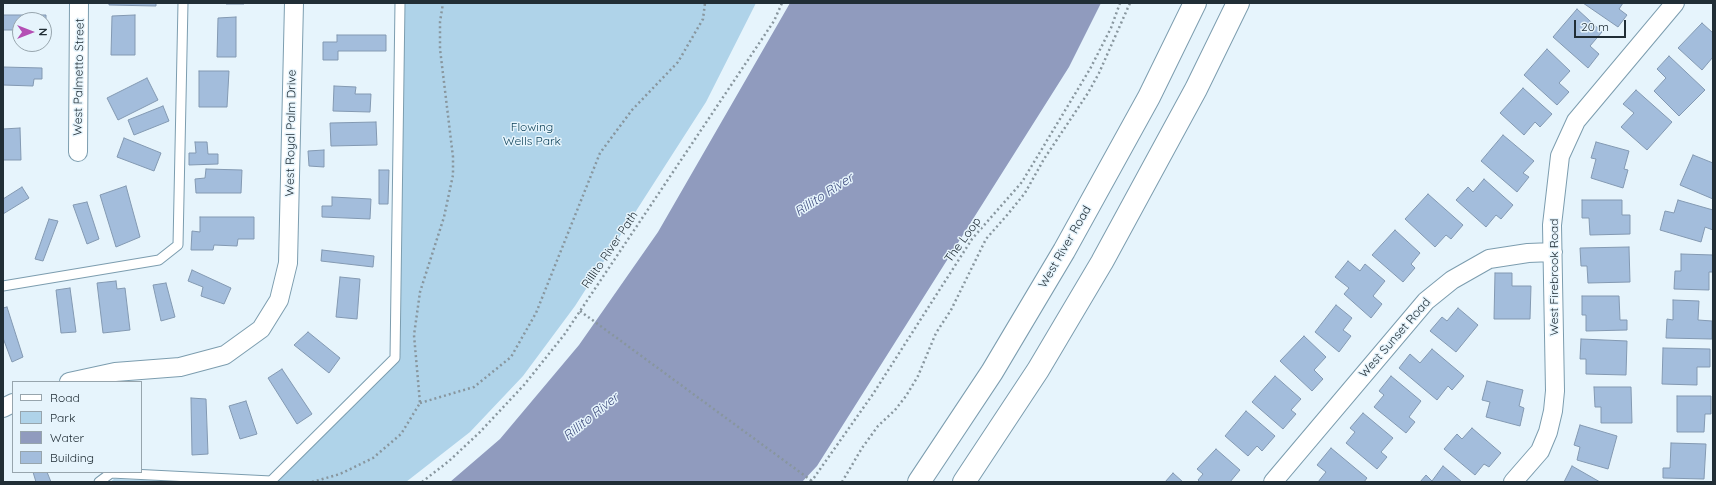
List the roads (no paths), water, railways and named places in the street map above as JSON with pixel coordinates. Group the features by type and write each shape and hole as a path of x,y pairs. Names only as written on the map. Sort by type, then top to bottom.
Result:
{"main road":[{"name":"West River Road","path":"920,482 992,372 1064,251 1149,97 1195,3"},
{"path":"964,482 1038,370 1102,262 1196,89 1238,3"}],"street":[{"name":"West Palmetto Street","path":"78,152 79,3"},
{"name":"West Royal Palm Drive","path":"74,381 116,372 180,367 226,356 261,329 279,300 288,263 294,3"},
{"name":"West Firebrook Road","path":"1513,482 1540,451 1548,432 1553,411 1555,390 1552,225 1560,156 1576,121 1675,3"},
{"name":"West Sunset Road","path":"1273,482 1426,300 1452,280 1489,259 1528,253 1553,252"},
{"path":"3,408 12,403"}],"lane":[{"path":"3,286 159,260 178,245 183,3"},
{"path":"99,482 111,473 271,480 395,358 400,3"}],"water":[{"name":"Rillito River","path":"790,3 1101,3 1069,67 817,466 802,482 450,482 500,439 579,345 658,232"}],"park label":[{"name":"Flowing Wells Park","path":"532,134"}]}
